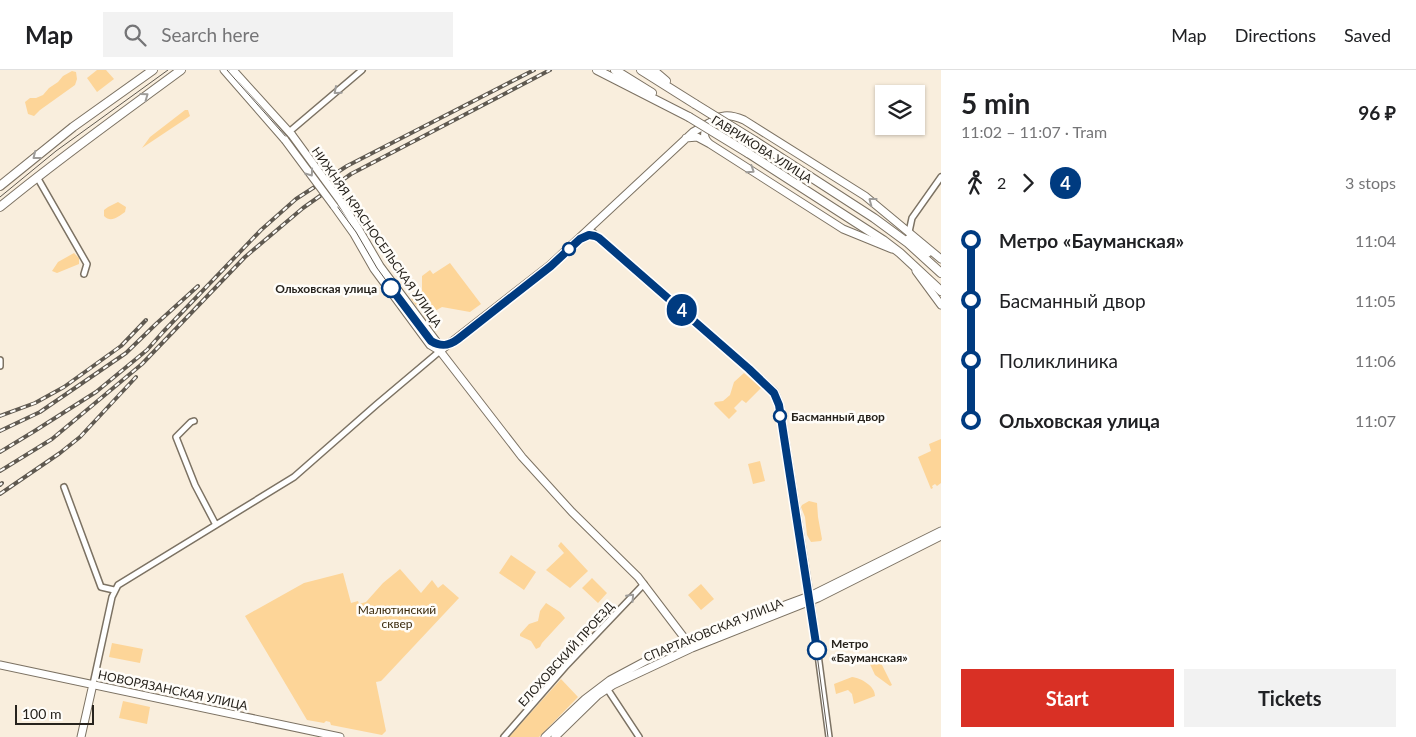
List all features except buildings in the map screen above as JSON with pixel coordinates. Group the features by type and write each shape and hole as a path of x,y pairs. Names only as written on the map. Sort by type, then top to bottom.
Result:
{"main road":[{"path":"0,186 73,127 154,70"},
{"path":"0,207 89,136 181,70"},
{"path":"597,70 689,117"},
{"name":"ГАВРИКОВА УЛИЦА","path":"615,70 866,229 895,249 941,291"},
{"name":"ГАВРИКОВА УЛИЦА","path":"642,70 874,218 941,272"},
{"path":"653,70 695,104"}],"street":[{"name":"НИЖНЯЯ КРАСНОСЕЛЬСКАЯ УЛИЦА","path":"224,70 289,136"},
{"name":"НИЖНЯЯ КРАСНОСЕЛЬСКАЯ УЛИЦА","path":"233,70 289,136 338,204 360,230 380,266 436,341 440,351 522,457 554,493 644,584 690,645"},
{"path":"289,136 362,70"},
{"path":"81,737 114,590 118,584 294,477 440,351 544,270 692,132 716,118 726,115 744,120 865,196 941,260"},
{"path":"709,123 705,137 710,144"},
{"path":"686,138 697,137 710,144 843,230 895,249"},
{"path":"37,177 87,264 84,274"},
{"path":"941,177 912,218 912,234 941,272"},
{"path":"874,218 941,260"},
{"path":"589,228 775,392 780,405 811,599 829,737"},
{"path":"910,262 941,305"},
{"path":"0,360 0,366"},
{"path":"194,421 190,422 176,437 195,485 216,525"},
{"path":"64,487 101,587 114,590"},
{"path":"811,599 941,531"},
{"path":"811,599 941,536"},
{"name":"ЕЛОХОВСКИЙ ПРОЕЗД","path":"504,737 565,668 644,584"},
{"name":"СПАРТАКОВСКАЯ УЛИЦА","path":"545,737 585,699 605,686 663,661 690,645 811,599"},
{"name":"НОВОРЯЗАНСКАЯ УЛИЦА","path":"0,665 340,737"},
{"path":"605,686 639,737"},
{"name":"СПАРТАКОВСКАЯ УЛИЦА","path":"555,737 605,686"}],"green space":[{"path":"97,70 106,70 114,79 97,92 87,78"},
{"path":"72,71 76,72 77,79 75,85 34,116 28,114 25,102 30,98 43,95 63,76"},
{"path":"185,110 188,110 190,116 142,148 150,137"},
{"path":"118,202 126,207 125,212 112,219 104,216 104,210"},
{"path":"74,253 79,258 79,264 57,273 52,271 58,262"},
{"path":"450,263 481,304 470,312 442,307 435,311 436,314 427,320 419,306 417,307 411,299 422,291 422,276 430,270 433,274"},
{"path":"744,373 761,388 746,403 742,400 734,408 737,411 729,419 714,404 715,402 723,401 730,395 734,382"},
{"path":"941,439 941,483 937,486 935,484 931,489 918,457 931,451 929,444"},
{"path":"760,461 765,481 753,484 748,464"},
{"path":"809,501 817,503 821,541 811,542 807,535 805,517 801,507"},
{"path":"561,542 588,571 570,588 546,570 564,553 558,546"},
{"path":"511,555 536,572 524,590 499,573"},
{"name":"Малютинский сквер","path":"400,569 421,593 432,580 438,588 443,584 459,598 384,678 376,682 386,731 382,735 331,725 330,722 326,721 324,723 307,720 245,616 304,583 343,573 351,603 358,601 359,604 366,602 383,583"},
{"path":"592,578 607,593 598,603 582,588"},
{"path":"701,584 714,599 701,610 688,595"},
{"path":"546,603 560,612 565,618 540,647 536,649 531,641 520,636 520,634 529,624 538,621 540,611"},
{"path":"112,643 143,649 140,663 109,657"},
{"path":"867,658 879,659 892,685 890,686 875,675"},
{"path":"852,677 867,683 873,689 875,696 854,704 852,694 848,690 836,694 834,684"},
{"path":"561,679 578,697 539,737 509,737"},
{"path":"123,701 150,707 147,724 119,718"}],"tram line":[{"path":"0,197 56,151 168,70"},
{"path":"227,70 287,138 356,232 377,268 428,338 434,342 440,345 453,343 551,266 580,239 589,235 595,236 749,369 776,396 810,602 828,737"},
{"name":"4","path":"391,288 431,341 443,345 449,344 551,266 584,236 589,235 599,238 749,369 776,396 779,405 817,650"}],"railway":[{"path":"0,452 96,392 147,350 261,230 296,199 347,166 534,70"},
{"path":"0,471 52,439 142,364 245,257 303,208 351,174 550,70"},
{"path":"0,431 40,412 126,353 198,286"},
{"path":"0,416 35,403 64,387 121,346 146,320"},
{"path":"0,494 80,437 136,377"}],"place":[{"name":"Ольховская улица","path":"391,288"},
{"name":"Басманный двор","path":"780,416"},
{"name":"Метро «Бауманская»","path":"817,650"}]}
